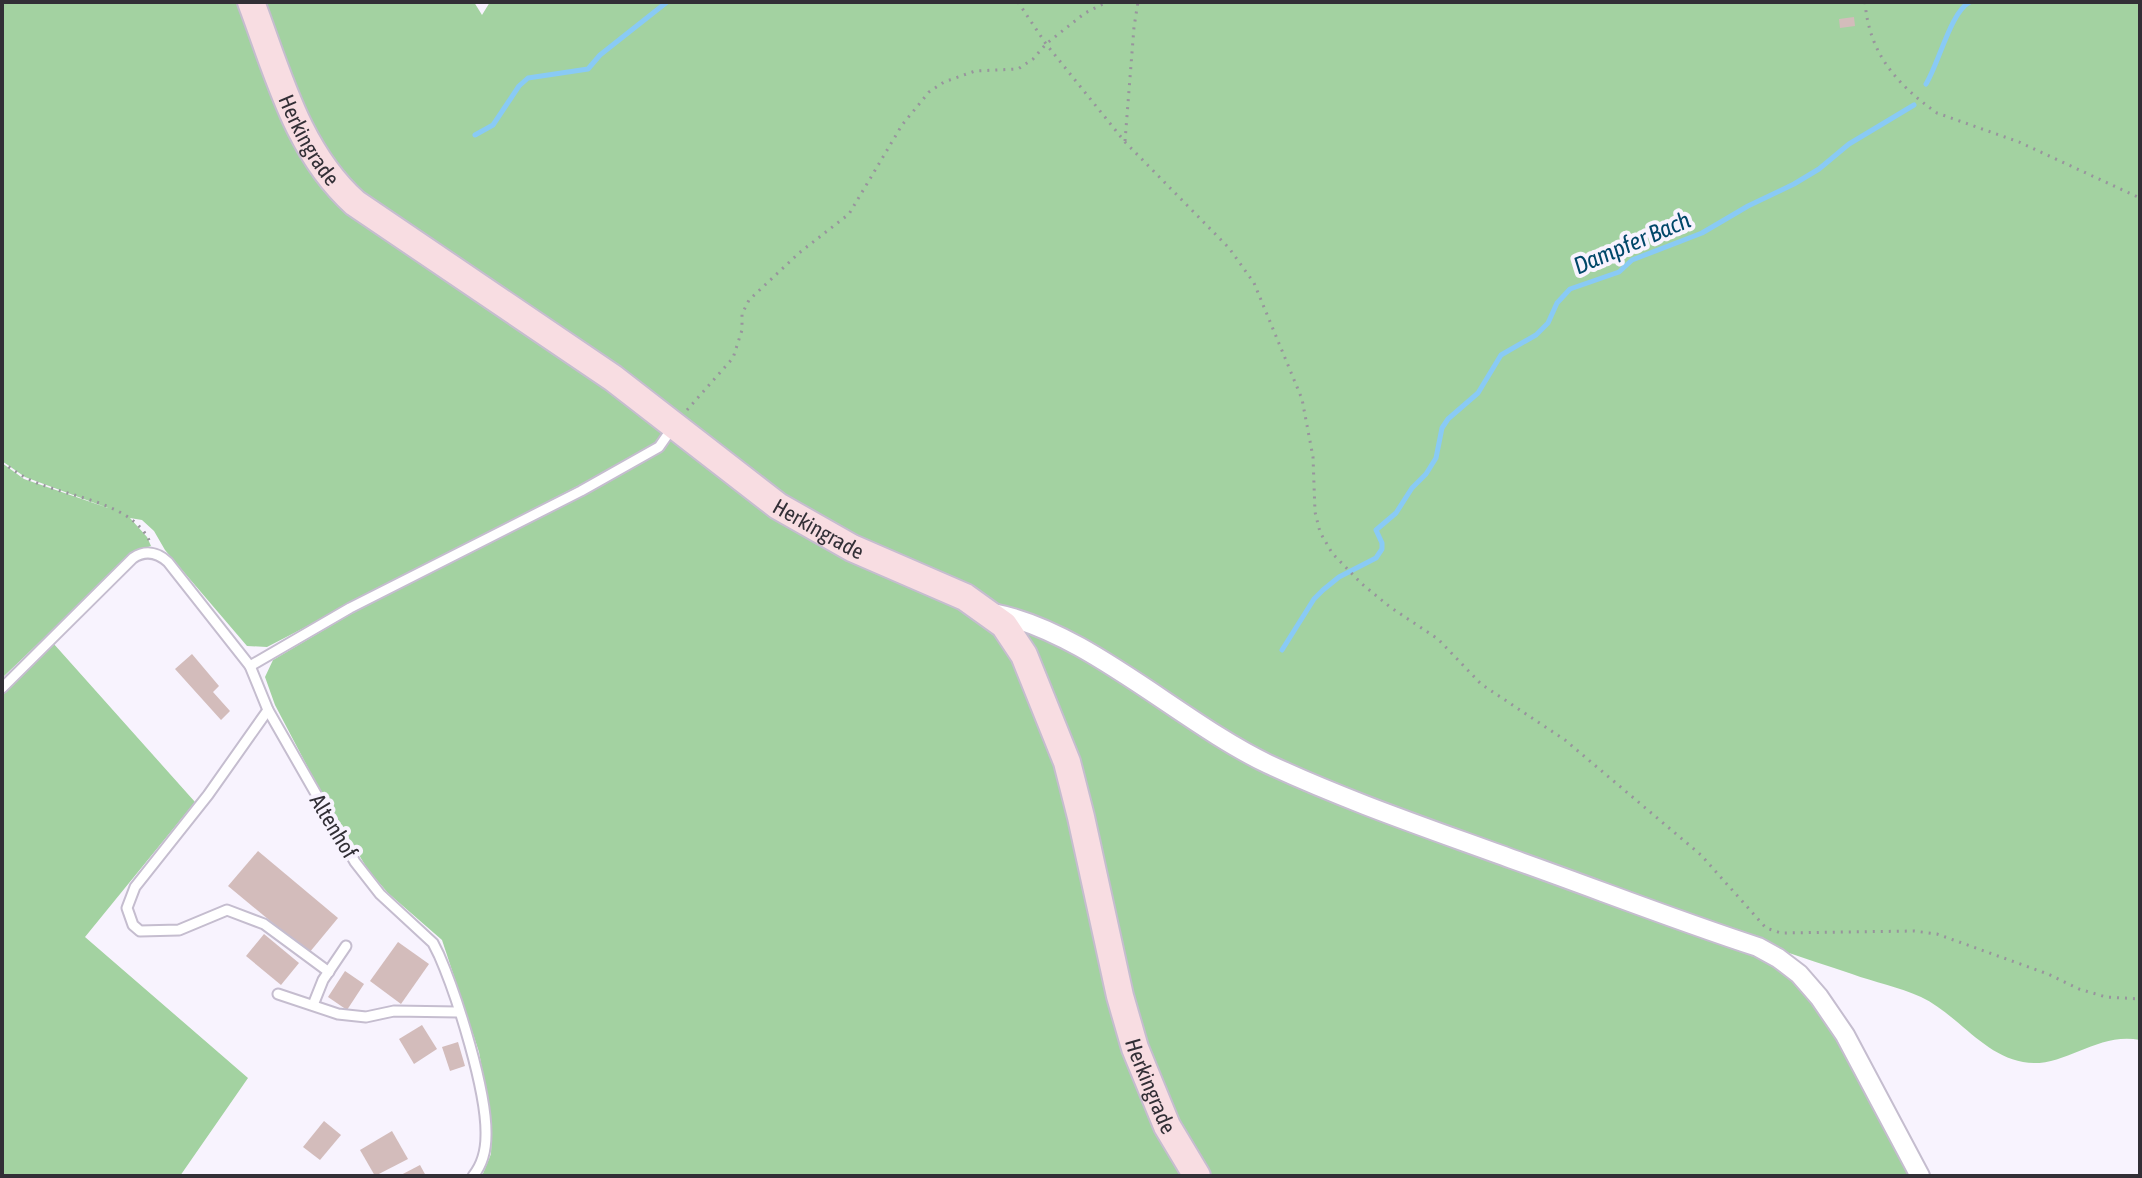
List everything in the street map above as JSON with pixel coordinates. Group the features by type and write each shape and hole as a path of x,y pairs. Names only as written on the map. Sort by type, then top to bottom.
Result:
{"main road":[{"name":"Herkingrade","path":"251,2 302,134 320,166 332,181 373,216 613,378 778,506 817,530 965,597 1004,625 1024,655 1067,762 1120,996 1135,1048 1167,1126 1197,1176"}],"street":[{"path":"990,612 1016,617 1092,655 1218,738 1269,764 1400,818 1758,947 1778,958 1809,986 1845,1035 1920,1176"}],"lane":[{"path":"250,666 350,608 659,447 674,425"},
{"path":"2,688 138,555 154,554"},
{"name":"Altenhof","path":"154,554 172,566 250,666 268,710 355,862 380,894 433,943 444,966 471,1051 486,1125 480,1166 473,1176"},
{"path":"268,710 208,795 135,887 127,908 133,925 140,931 179,930 227,910 249,916 329,972"},
{"path":"313,1005 346,946"},
{"path":"278,994 338,1014 366,1017 394,1011 458,1012"}],"path":[{"path":"1018,2 1046,44 1125,142 1229,248 1254,283 1302,399 1313,457 1315,512 1320,532 1332,553 1362,584 1438,639 1481,684 1565,740 1701,855 1766,928 1781,933 1914,931 1937,934 2048,974 2079,989 2106,997 2140,999"},
{"path":"674,425 733,358 742,330 742,314 749,300 799,253 849,214 918,103 955,76 975,71 1018,69 1085,13 1107,2"},
{"path":"1125,142 1138,2"},
{"path":"1865,2 1867,25 1875,49 1905,87 1937,113 2019,142 2140,198"},
{"path":"2,462 25,478 130,518 149,537 154,554"}],"green space":[{"path":"2,2 243,2 293,134 328,186 370,223 620,393 630,378 392,218 362,195 337,169 303,110 262,2 474,2 482,15 490,2 2140,2 2140,1040 2109,1041 2052,1061 2037,1063 2009,1058 1983,1043 1934,1004 1913,993 1730,935 1395,813 1392,816 1559,880 1758,949 1777,959 1815,997 1843,1038 1917,1176 1201,1176 1159,1099 1138,1050 1118,979 1070,763 1062,759 1078,819 1115,998 1131,1050 1164,1129 1193,1176 482,1176 491,1154 492,1126 479,1052 442,940 388,893 368,870 316,783 275,705 265,677 273,660 351,614 604,483 595,477 267,647 247,646 165,550 154,531 142,520 130,518 151,546 134,552 2,678 2,463 24,479 108,508 25,477 2,461"},
{"path":"53,643 195,802 85,937 248,1078 180,1176 2,1176 2,694"}],"building":[{"path":"1854,17 1855,26 1840,28 1839,19"},
{"path":"192,654 219,686 213,692 230,711 221,720 175,669"},
{"path":"258,851 338,918 309,953 228,886"},
{"path":"264,934 299,963 281,985 246,956"},
{"path":"398,942 429,964 401,1004 370,981"},
{"path":"345,971 364,984 347,1010 328,997"},
{"path":"422,1025 437,1049 414,1064 399,1039"},
{"path":"458,1042 465,1066 450,1071 442,1047"},
{"path":"324,1121 341,1135 320,1160 303,1147"},
{"path":"392,1131 408,1159 375,1176 360,1150"},
{"path":"420,1165 426,1176 399,1176"}],"waterway":[{"path":"475,135 493,125 519,86 528,78 588,69 600,55 667,2"},
{"name":"Dampfer Bach","path":"1926,84 1951,26 1970,2"},
{"name":"Dampfer Bach","path":"1282,650 1323,590 1339,577 1376,558 1382,549 1376,530 1396,513 1412,488 1426,474 1436,458 1442,428 1448,419 1478,393 1501,355 1536,335 1548,323 1557,303 1570,289 1619,272 1632,260 1702,233 1794,184 1819,169 1849,144 1914,105"}]}
